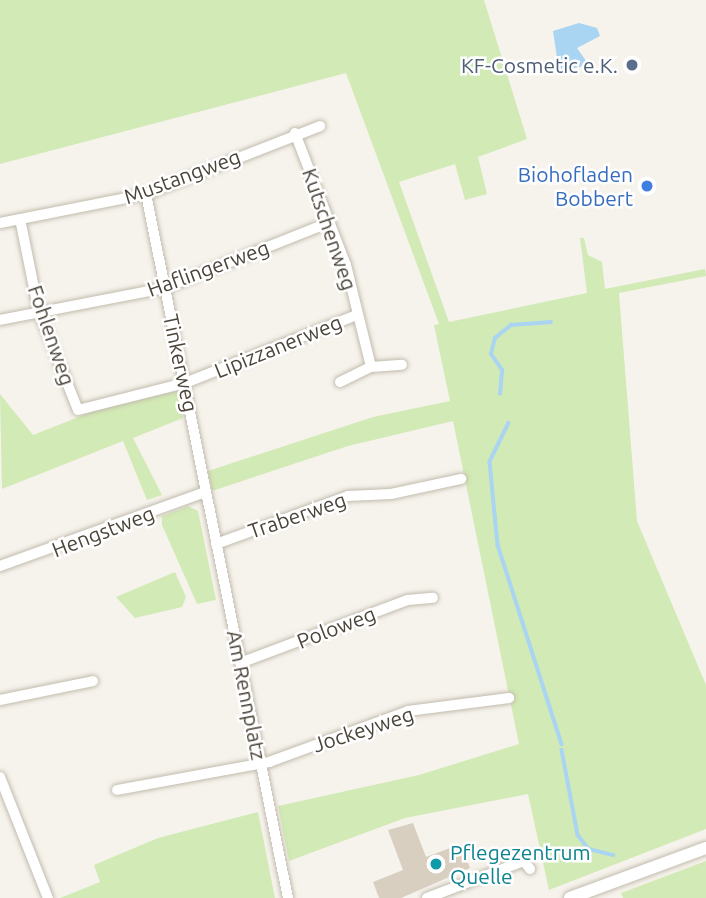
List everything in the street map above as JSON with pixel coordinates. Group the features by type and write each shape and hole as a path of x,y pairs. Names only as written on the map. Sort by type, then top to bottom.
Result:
{"street":[{"name":"Mustangweg","path":"0,223 146,194 295,133 320,126"},
{"name":"Kutschenweg","path":"295,133 330,222 371,367"},
{"name":"Tinkerweg","path":"146,194 206,492"},
{"name":"Fohlenweg","path":"20,219 39,312 78,410"},
{"name":"Haflingerweg","path":"0,320 165,288 330,222"},
{"name":"Lipizzanerweg","path":"78,410 185,383 358,315"},
{"path":"340,382 371,367 402,365"},
{"name":"Traberweg","path":"216,544 348,496 391,494 461,479"},
{"name":"Am Rennplatz","path":"206,492 288,898"},
{"name":"Hengstweg","path":"0,566 206,492"},
{"name":"Poloweg","path":"240,663 408,600 433,598"},
{"path":"0,699 93,681"},
{"name":"Jockeyweg","path":"117,790 260,762 408,710 509,698"},
{"path":"0,777 48,898"},
{"path":"570,898 706,848"},
{"path":"427,898 524,861 530,869"}],"green space":[{"path":"0,0 484,0 527,139 478,157 487,194 465,200 455,164 399,182 449,322 587,293 580,238 584,238 588,255 602,262 605,289 705,269 706,276 619,293 637,521 706,685 706,829 549,890 528,794 405,818 289,861 278,806 419,775 519,744 453,421 348,446 212,491 208,471 373,417 450,401 434,325 439,324 346,73 0,164"},
{"path":"177,391 183,418 133,438 162,495 147,500 123,441 2,489 0,394 33,435 109,405"},
{"path":"188,506 198,511 216,600 197,604 162,525 162,516"},
{"path":"175,572 186,597 182,607 135,618 116,597"},
{"path":"258,812 275,898 60,898 100,882 94,865 158,838"},
{"path":"706,861 706,898 623,898 621,893"}],"water":[{"path":"579,23 597,28 600,36 577,48 589,65 559,71 553,31"}],"building":[{"name":"Pflegezentrum Quelle","path":"413,823 426,857 461,844 470,868 401,898 379,898 373,882 403,870 388,830"}],"waterway":[{"path":"500,394 502,370 491,354 495,338 511,325 551,322"},
{"path":"509,423 490,462 498,545 562,744"},
{"path":"562,750 578,835 589,849 613,855"}],"place":[{"name":"KF-Cosmetic e.K.","path":"632,65"},
{"name":"Biohofladen Bobbert","path":"647,186"},
{"name":"Pflegezentrum Quelle","path":"436,864"}]}
